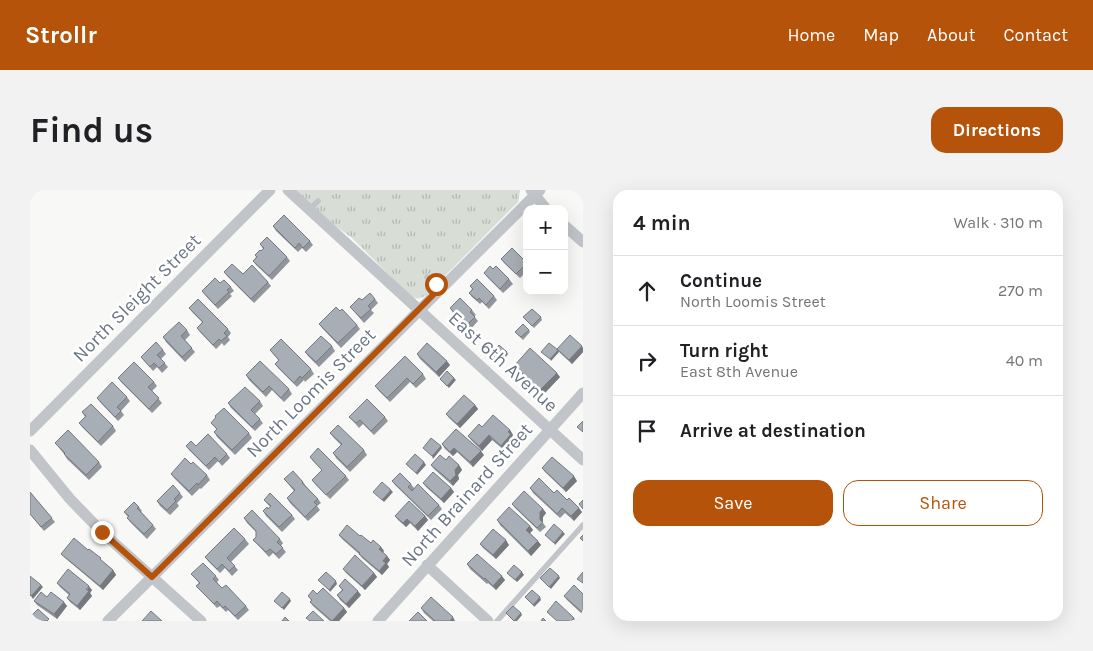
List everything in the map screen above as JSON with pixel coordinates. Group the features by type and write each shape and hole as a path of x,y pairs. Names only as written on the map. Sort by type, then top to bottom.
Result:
{"street":[{"name":"North Sleight Street","path":"30,431 270,190"},
{"name":"East 6th Avenue","path":"288,190 583,460"},
{"path":"535,192 543,205"},
{"name":"North Loomis Street","path":"108,621 535,192"},
{"path":"568,229 583,242"},
{"name":"North Brainard Street","path":"378,621 583,393"},
{"path":"30,450 70,499 102,532 201,621"},
{"path":"427,565 488,621"}],"lane":[{"path":"309,210 318,201"},
{"path":"427,276 440,288"},
{"path":"497,621 583,525"}],"green space":[{"path":"294,190 520,191 518,202 425,296 418,298 411,297 352,238 330,222"}],"building":[{"path":"284,215 310,241 303,248 299,243 295,248 273,226"},
{"path":"267,237 287,257 269,276 253,261 257,257 255,255 264,248 260,244"},
{"path":"512,248 523,259 523,267 516,274 501,259"},
{"path":"232,264 243,274 252,265 268,282 251,299 224,272"},
{"path":"490,266 493,269 496,266 509,279 500,289 484,273"},
{"path":"215,278 220,283 224,280 231,287 227,290 229,292 215,305 202,291"},
{"path":"477,279 494,296 486,305 479,298 477,300 469,293 473,289 470,286"},
{"path":"370,293 375,299 368,306 371,309 361,318 350,307 359,298 362,300"},
{"path":"460,298 472,310 470,312 475,317 467,325 450,308"},
{"path":"198,299 228,329 224,333 227,336 221,341 219,339 213,345 197,328 203,322 189,308"},
{"path":"336,307 340,311 342,309 357,325 338,343 319,324"},
{"path":"532,309 541,317 532,326 523,317"},
{"path":"179,322 187,330 181,336 192,348 182,357 163,337"},
{"path":"523,324 529,330 521,337 515,332"},
{"path":"570,335 582,346 569,360 557,349"},
{"path":"321,336 332,346 316,362 305,352"},
{"path":"281,339 311,369 302,378 300,376 294,383 275,364 279,360 270,350"},
{"path":"156,342 163,350 157,355 165,363 159,368 154,363 150,367 141,357"},
{"path":"427,343 447,361 436,372 417,354"},
{"path":"549,343 558,350 550,359 541,352"},
{"path":"499,345 507,352 499,360 491,354"},
{"path":"530,348 557,373 540,390 514,366"},
{"path":"405,356 423,374 413,384 407,378 387,398 375,386"},
{"path":"260,361 289,389 281,398 269,386 263,392 246,375"},
{"path":"134,362 154,382 148,387 159,398 149,409 118,378"},
{"path":"447,371 454,378 447,386 440,379"},
{"path":"112,382 127,397 117,407 121,411 115,417 97,398"},
{"path":"245,387 260,401 251,410 260,419 252,427 228,403"},
{"path":"464,395 475,405 457,424 446,414"},
{"path":"367,399 385,417 371,431 360,420 356,423 349,417"},
{"path":"91,404 113,426 98,442 79,423 86,416 82,412"},
{"path":"224,408 249,433 232,450 214,432 217,429 211,423 215,416"},
{"path":"493,415 510,430 508,432 511,434 501,446 489,435 479,446 468,436 479,424 482,427"},
{"path":"583,421 583,432 577,427"},
{"path":"338,425 364,450 347,467 333,453 342,444 330,433"},
{"path":"456,429 481,451 470,462 454,448 450,452 442,444"},
{"path":"68,430 99,462 86,475 55,443"},
{"path":"208,434 227,454 219,462 215,457 206,466 186,446 191,441 196,446"},
{"path":"431,438 441,446 432,456 423,448"},
{"path":"318,448 346,476 326,495 312,480 322,470 310,457"},
{"path":"415,454 424,462 416,473 406,464"},
{"path":"440,455 446,460 449,456 459,465 455,470 456,475 450,481 431,465"},
{"path":"552,457 574,476 563,488 542,468"},
{"path":"185,458 191,464 193,462 207,475 189,491 171,474"},
{"path":"293,471 318,499 314,502 317,505 305,517 287,498 295,490 284,479"},
{"path":"433,472 451,488 441,499 423,483"},
{"path":"400,473 411,484 408,487 412,491 418,484 439,505 428,516 392,481"},
{"path":"539,478 554,493 557,490 579,508 571,516 562,508 557,514 530,488"},
{"path":"382,482 391,490 382,500 373,492"},
{"path":"173,485 180,493 174,499 176,501 167,510 157,501"},
{"path":"524,491 543,509 540,512 540,520 543,522 537,528 512,504"},
{"path":"30,492 52,518 41,527 30,514"},
{"path":"270,493 292,515 279,527 263,511 271,506 264,500"},
{"path":"583,500 583,509 579,504"},
{"path":"409,501 425,516 415,526 407,519 403,523 395,516"},
{"path":"134,502 139,507 137,508 153,525 144,534 127,518 129,516 124,512"},
{"path":"509,507 530,526 526,530 538,541 528,551 497,520"},
{"path":"252,510 280,539 277,542 283,548 276,554 270,549 266,552 253,540 256,537 256,531 244,518"},
{"path":"554,524 563,532 554,543 545,535"},
{"path":"347,525 360,536 371,543 373,540 381,547 379,549 387,556 383,561 386,563 379,571 339,535"},
{"path":"234,528 245,539 227,558 235,566 229,571 222,564 217,569 205,557"},
{"path":"493,529 506,540 493,555 480,544"},
{"path":"74,538 101,558 113,570 100,586 61,554"},
{"path":"477,554 502,576 493,586 467,564"},
{"path":"355,555 374,573 362,586 343,569"},
{"path":"203,563 216,576 213,579 222,588 226,585 246,606 235,616 225,606 223,608 217,601 214,604 196,586 200,583 191,574"},
{"path":"514,565 522,572 515,580 507,573"},
{"path":"550,568 559,576 549,587 540,578"},
{"path":"68,569 89,586 86,589 89,591 77,606 67,598 70,594 57,583"},
{"path":"326,572 336,581 329,590 318,580"},
{"path":"583,572 583,583 577,579"},
{"path":"30,576 41,585 31,596 30,595"},
{"path":"345,579 358,591 346,604 337,595 343,590 339,586"},
{"path":"574,585 583,594 582,612 564,596"},
{"path":"323,588 344,608 332,621 310,602 312,600 308,596 313,590 317,594"},
{"path":"532,590 540,597 533,605 525,597"},
{"path":"41,592 47,597 51,592 64,602 54,614 34,601"},
{"path":"282,592 290,599 282,608 274,601"},
{"path":"431,597 453,617 450,621 435,621 421,608"},
{"path":"556,601 574,618 571,621 557,621 547,612"},
{"path":"513,606 521,613 514,621 506,613"},
{"path":"38,609 49,619 47,621 30,621 30,614 32,615"},
{"path":"151,611 162,621 142,621"},
{"path":"313,611 324,621 310,621 306,618"},
{"path":"418,612 427,621 409,621"}],"route":[{"path":"102,532 152,577 440,288 436,284"}]}
